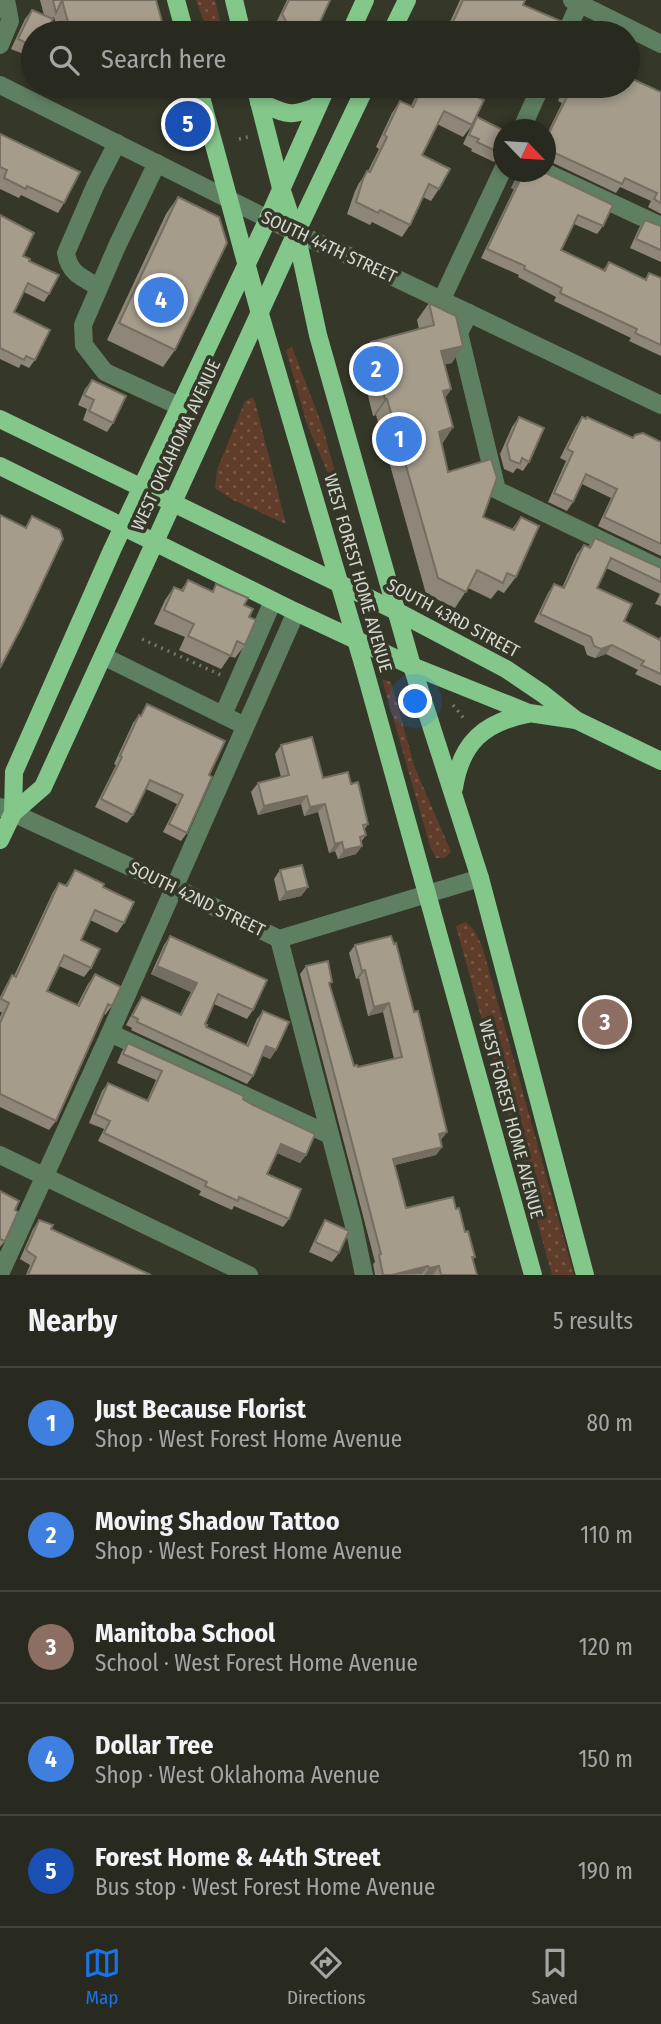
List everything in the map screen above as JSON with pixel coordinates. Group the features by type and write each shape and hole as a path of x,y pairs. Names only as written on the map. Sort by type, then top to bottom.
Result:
{"main road":[{"path":"176,0 182,21"},
{"path":"234,0 239,21"},
{"path":"355,21 365,0"},
{"path":"397,21 407,0"},
{"name":"WEST FOREST HOME AVENUE","path":"201,98 260,314 428,895 533,1275"},
{"name":"WEST FOREST HOME AVENUE","path":"258,98 281,188 296,233 318,335 412,666 480,878 585,1275"},
{"path":"263,98 288,114 300,113 318,106"},
{"name":"WEST OKLAHOMA AVENUE","path":"0,841 14,772 141,487 268,219 322,98"},
{"name":"WEST OKLAHOMA AVENUE","path":"6,810 43,787 360,98"},
{"name":"SOUTH 43RD STREET","path":"1,423 141,487 398,612 506,669 576,720 661,761"},
{"name":"SOUTH 43RD STREET","path":"0,466 412,666 529,713 576,720"},
{"path":"454,792 457,769 477,736 508,718 529,713"}],"street":[{"path":"0,46 10,22 6,0"},
{"path":"570,21 578,1 617,21"},
{"path":"640,33 661,44"},
{"name":"SOUTH 44TH STREET","path":"0,85 21,95"},
{"name":"SOUTH 44TH STREET","path":"26,98 296,233 442,299 661,405"},
{"path":"526,119 536,98"},
{"path":"99,287 77,276 68,264 66,253 117,143"},
{"path":"158,163 117,246 83,324 85,345 105,372 179,406"},
{"path":"556,177 661,226"},
{"path":"442,299 496,182"},
{"path":"469,313 459,333 497,490 661,569"},
{"path":"223,715 274,601"},
{"path":"0,1274 296,612"},
{"path":"103,656 246,726"},
{"name":"SOUTH 42ND STREET","path":"6,810 174,887 279,939 480,878"},
{"path":"279,939 353,1222 364,1275"},
{"path":"110,1033 330,1136"},
{"path":"0,1155 250,1275"}],"path":[{"path":"239,139 250,137"},
{"path":"142,639 223,676 227,666"},
{"path":"453,704 471,728"}],"shaded area":[{"path":"196,0 215,0 220,21 204,21"},
{"path":"292,347 323,428 340,491 336,492 307,424 286,350"},
{"path":"253,397 286,524 233,500 215,488 217,470 245,401"},
{"path":"382,679 391,682 415,768 451,852 445,858 436,858 430,846"},
{"path":"466,922 474,930 482,946 574,1275 552,1275 456,926"}],"building":[{"path":"53,0 62,0 56,13"},
{"path":"62,0 156,0 162,21 68,21"},
{"path":"289,0 330,0 320,21 286,21 282,14"},
{"path":"463,0 525,0 523,5 561,21 453,21"},
{"path":"32,10 53,19 52,21 27,21"},
{"path":"640,82 661,92 661,203 654,199 657,193 625,178 622,184 556,153 556,119 566,98 640,98"},
{"path":"417,98 484,100 472,125 444,111 422,155 450,169 439,189 429,184 410,225 356,202 363,179 367,171 370,172 387,137 384,135 400,101 413,107"},
{"path":"477,117 493,125 493,150 477,142 479,139 469,135"},
{"path":"0,134 80,172 64,203 4,178 7,170 0,167"},
{"path":"556,178 613,205 603,226 578,215 561,250 605,271 609,262 646,280 649,273 661,278 661,345 635,333 637,329 560,293 562,288 524,269 525,266 487,249 519,182 556,182"},
{"path":"178,197 219,217 227,243 175,350 119,323"},
{"path":"0,215 34,233 23,256 59,275 49,294 28,283 14,312 50,330 35,360 26,356 24,360 0,348"},
{"path":"645,220 661,226 661,250 636,239"},
{"path":"429,303 456,316 463,346 441,351 451,389 443,391 453,427 439,432 448,472 491,459 497,478 483,517 514,530 521,517 539,526 516,577 507,573 503,583 477,570 466,592 438,578 371,342 434,325"},
{"path":"92,380 126,396 113,423 89,411 94,400 84,395"},
{"path":"519,417 544,428 529,462 522,458 520,464 510,460 507,445"},
{"path":"582,417 633,438 643,433 661,442 661,544 604,517 617,489 586,474 573,502 554,493 573,452 567,449"},
{"path":"0,515 26,528 32,516 60,530 63,539 0,668"},
{"path":"595,538 661,568 661,582 611,558 597,588 632,604 624,621 660,640 661,637 661,674 641,665 644,661 612,645 601,649 594,646 591,637 540,614 554,584 564,588 584,545 590,548"},
{"path":"188,580 213,592 216,584 248,598 244,605 253,609 249,617 256,620 245,645 237,641 231,656 188,636 194,624 164,610 174,587 183,591"},
{"path":"147,704 225,741 187,833 169,824 183,795 150,780 133,815 101,799 139,715 141,716"},
{"path":"312,737 323,778 348,772 351,784 358,782 368,824 363,825 366,835 360,837 362,846 344,850 342,842 335,844 325,804 310,807 307,796 264,806 258,783 289,775 281,745"},
{"path":"302,865 308,887 286,892 280,870"},
{"path":"75,870 134,902 124,923 95,910 81,940 100,949 91,968 64,955 47,991 79,1006 95,974 121,987 112,1006 108,1004 56,1121 0,1094 0,1023 9,1003 1,999 12,975 16,977 59,883 67,886"},
{"path":"170,936 267,980 253,1010 218,994 205,1024 206,1027 248,1046 263,1011 289,1022 276,1050 266,1046 253,1076 137,1022 138,1019 132,1016 142,997 181,1015 197,983 157,966"},
{"path":"391,936 394,944 396,943 414,1012 418,1011 447,1132 439,1134 442,1147 393,1159 406,1208 453,1197 456,1209 459,1208 465,1232 468,1231 477,1275 441,1275 439,1266 428,1266 383,1275 381,1254 306,966 328,961 332,982 329,983 354,1066 402,1057 389,1003 374,1007 365,970 362,971 355,945"},
{"path":"128,1043 244,1096 243,1099 253,1105 315,1134 306,1155 281,1144 267,1174 301,1189 289,1219 239,1197 238,1201 205,1186 207,1182 104,1133 110,1121 95,1114 108,1083 148,1101 162,1071 123,1054"},
{"path":"0,1191 19,1201 15,1210 18,1212 5,1241 0,1239"},
{"path":"39,1220 53,1225 51,1229 151,1275 28,1275 36,1257 26,1250"},
{"path":"325,1220 349,1231 339,1253 315,1242"}],"place":[{"name":"Forest Home & 44th Street","path":"188,124"},
{"name":"Dollar Tree","path":"161,300"},
{"name":"Moving Shadow Tattoo","path":"376,369"},
{"name":"Just Because Florist","path":"399,439"},
{"name":"Manitoba School","path":"605,1022"}]}
